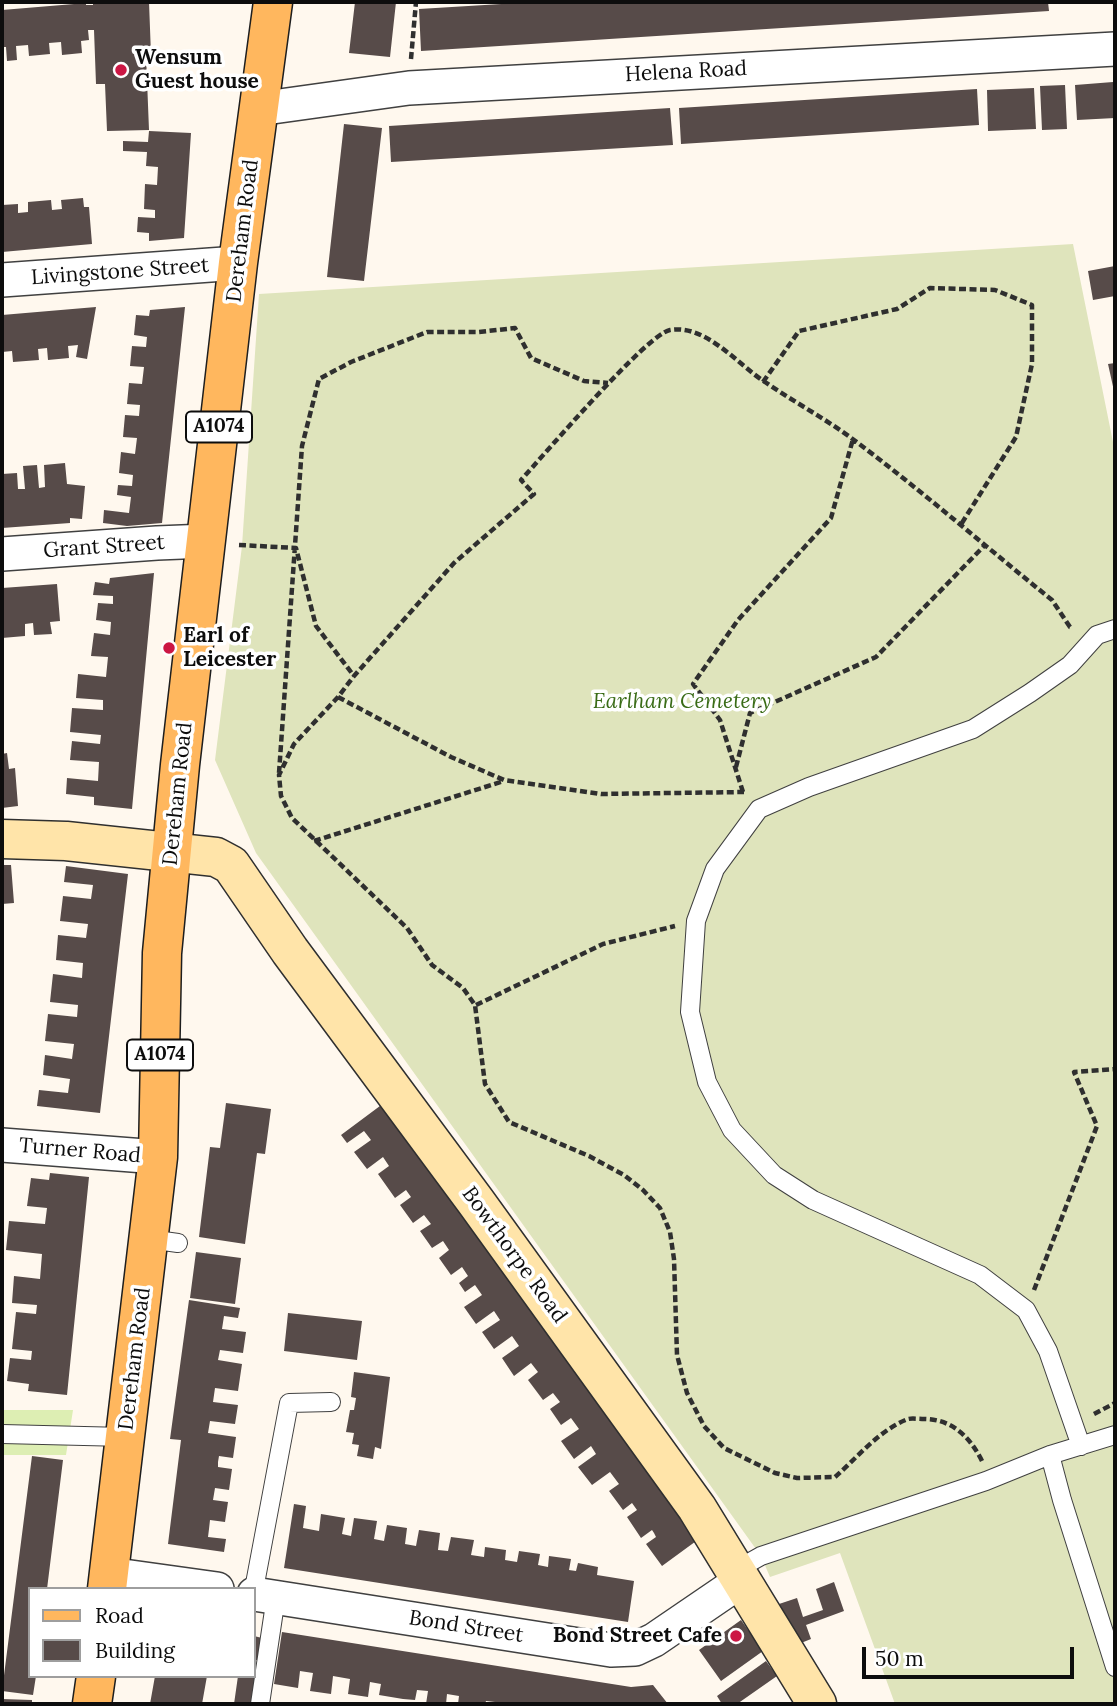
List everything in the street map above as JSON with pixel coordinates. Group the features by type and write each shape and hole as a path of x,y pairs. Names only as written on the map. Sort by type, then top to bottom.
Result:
{"main road":[{"name":"Dereham Road","path":"108,1581 125,1437 163,1241 158,1157 162,953 180,765 237,263 273,2"},
{"path":"92,1704 96,1678"}],"street":[{"name":"Helena Road","path":"258,108 409,88 1115,49"},
{"name":"Livingstone Street","path":"2,280 237,263"},
{"name":"Grant Street","path":"2,554 207,541"},
{"name":"Bowthorpe Road","path":"2,839 66,841 216,856 231,865 290,951 697,1508 817,1704"},
{"name":"Turner Road","path":"2,1144 158,1157"},
{"name":"Bond Street","path":"261,1593 611,1650 635,1649 654,1640 739,1575"},
{"path":"108,1581 190,1587"}],"lane":[{"path":"1081,1446 1048,1351 1026,1310 980,1275 813,1200 774,1175 732,1130 707,1082 690,1012 696,921 715,869 759,809 809,787 973,729 1070,665 1097,635 1115,629"},
{"path":"260,1704 261,1593 289,1404 331,1402"},
{"path":"2,1434 125,1437"},
{"path":"739,1575 761,1556 1115,1435"},
{"path":"1050,1455 1115,1667"}],"path":[{"path":"409,88 416,2"},
{"path":"763,382 799,331 897,309 930,288 995,290 1032,305 1032,364 1016,437 960,526"},
{"path":"609,383 584,381 531,358 514,328 479,332 427,332 351,362 319,379 302,446 279,775 281,796 292,818 407,928 432,965 463,988 475,1005 485,1084 509,1122 589,1156 624,1175 660,1208 670,1232 674,1259 677,1355 687,1393 704,1426 724,1448 775,1473 797,1478 835,1478 881,1435 909,1418 937,1419 955,1426 976,1449 983,1464 986,1481"},
{"path":"279,775 294,744 454,564 534,494 521,480 609,383 653,339 668,330 687,330 708,339 763,382 853,439 1052,600 1070,627 1097,635"},
{"path":"743,792 720,720 693,684 738,620 831,518 853,439"},
{"path":"207,541 296,548"},
{"path":"736,768 750,713 876,657 984,545"},
{"path":"296,548 316,626 354,676"},
{"path":"338,697 451,757 505,780 601,794 757,791"},
{"path":"314,841 505,780"},
{"path":"475,1005 603,944 696,921"},
{"path":"1026,1310 1097,1126 1074,1072 1115,1069"}],"green space":[{"name":"Earlham Cemetery","path":"1073,244 1115,452 1115,1704 895,1704 840,1553 770,1577 761,1556 256,853 215,760 242,546 259,294"},
{"path":"2,1410 73,1410 66,1455 2,1455"}],"building":[{"name":"Wensum Guest house","path":"93,2 149,2 151,55 146,55 149,130 107,131 105,84 96,84 94,30 88,30 89,40 81,41 82,53 62,55 61,42 49,43 50,54 29,56 28,45 16,46 17,60 7,61 6,47 2,47 2,10 86,3 93,5"},
{"path":"355,2 396,2 390,57 349,53"},
{"path":"534,2 1048,2 1049,11 421,51 419,9"},
{"path":"1115,82 1115,118 1077,120 1075,85"},
{"path":"1065,85 1067,129 1042,130 1040,86"},
{"path":"1034,88 1036,129 988,131 987,90"},
{"path":"977,89 979,125 681,144 679,108"},
{"path":"670,108 673,145 391,162 389,126"},
{"path":"344,124 382,128 364,281 327,277"},
{"path":"149,131 191,133 184,238 149,241 149,233 137,232 138,217 155,218 155,210 144,209 145,184 157,185 158,167 146,166 147,152 123,151 123,141 148,142"},
{"path":"83,198 84,207 89,207 92,244 2,252 2,205 18,204 18,213 28,212 28,202 51,200 52,210 62,209 61,200"},
{"path":"1115,266 1115,296 1093,300 1088,271"},
{"path":"96,307 87,359 76,357 78,345 68,346 69,358 48,360 47,348 38,349 39,360 13,362 12,351 2,352 2,315"},
{"path":"185,307 162,523 127,526 103,523 104,510 129,513 131,497 117,495 118,485 132,486 133,475 119,473 121,452 135,454 137,438 123,437 125,415 139,416 140,405 127,404 129,383 142,384 144,367 130,366 132,346 146,347 147,337 134,335 136,315 149,316 150,310"},
{"path":"1115,363 1115,390 1114,391 1108,364"},
{"path":"65,463 67,484 85,486 82,519 70,518 70,523 2,528 2,474 17,473 18,489 25,489 23,466 37,465 39,488 45,487 44,465"},
{"path":"154,573 132,809 94,805 94,797 66,794 67,778 98,781 99,762 70,760 72,741 100,744 101,735 70,732 72,708 103,710 103,700 76,698 78,674 106,677 108,657 91,656 94,633 110,635 111,622 96,620 98,603 113,604 113,596 93,595 95,582 109,584 110,578"},
{"path":"57,584 60,621 50,622 52,634 34,635 33,623 25,624 25,636 2,638 2,588"},
{"path":"7,753 9,769 15,768 18,806 2,808 2,754"},
{"path":"2,865 11,865 14,903 2,904"},
{"path":"66,866 128,874 100,1113 37,1106 39,1090 68,1093 70,1079 43,1075 45,1055 72,1059 74,1044 45,1041 48,1014 77,1017 78,1005 50,1002 53,974 82,978 83,963 56,960 58,935 86,938 88,924 60,921 63,896 91,899 93,885 64,882"},
{"path":"388,1100 703,1536 662,1566 646,1544 656,1537 652,1530 641,1538 627,1517 637,1510 632,1503 623,1510 609,1491 619,1484 610,1472 592,1485 578,1467 596,1454 591,1446 574,1459 561,1441 579,1429 571,1418 561,1425 550,1409 560,1402 553,1393 543,1400 528,1380 538,1372 531,1363 514,1376 502,1358 519,1346 512,1336 494,1349 482,1332 500,1320 494,1311 476,1324 464,1307 482,1295 475,1285 465,1292 459,1283 468,1276 462,1267 451,1275 439,1258 449,1250 443,1241 432,1248 420,1231 431,1224 424,1215 413,1223 400,1205 411,1197 406,1190 395,1198 378,1174 389,1166 383,1157 367,1169 354,1152 371,1140 364,1131 347,1143 341,1135"},
{"path":"226,1103 271,1109 265,1154 257,1153 245,1244 199,1237 210,1147 220,1148"},
{"path":"50,1173 89,1177 67,1395 28,1391 29,1384 7,1381 10,1358 31,1360 32,1351 12,1349 16,1312 36,1314 37,1305 12,1303 14,1276 40,1279 42,1254 6,1250 9,1221 45,1224 47,1208 27,1206 31,1178 49,1180"},
{"path":"196,1252 241,1258 235,1304 190,1298"},
{"path":"189,1300 240,1308 238,1318 224,1316 222,1329 246,1332 243,1353 220,1350 218,1360 242,1364 238,1391 215,1388 213,1402 238,1405 235,1424 210,1421 208,1433 236,1437 233,1458 219,1456 218,1462 218,1467 232,1469 229,1490 215,1488 213,1500 228,1502 225,1522 210,1520 208,1537 226,1539 224,1552 168,1544 181,1440 170,1439"},
{"path":"288,1313 362,1321 357,1360 284,1351"},
{"path":"354,1372 390,1377 381,1449 375,1447 373,1459 357,1456 359,1445 352,1444 354,1433 346,1432 350,1410 354,1410 356,1398 351,1397"},
{"path":"32,1456 63,1460 47,1587 28,1587 28,1678 36,1678 33,1695 2,1691"},
{"path":"294,1504 306,1506 303,1528 319,1531 321,1514 345,1518 342,1534 351,1536 354,1518 377,1521 374,1539 384,1541 387,1525 407,1528 405,1544 416,1546 419,1530 440,1533 438,1550 448,1551 451,1537 474,1540 471,1555 484,1557 485,1547 506,1550 505,1560 517,1562 519,1551 540,1554 538,1565 548,1567 549,1556 571,1559 569,1570 576,1571 578,1563 598,1567 597,1575 634,1581 628,1622 284,1568"},
{"path":"834,1582 844,1611 806,1625 811,1639 796,1645 779,1604 797,1598 803,1617 823,1610 816,1589"},
{"path":"741,1620 763,1651 721,1681 699,1650"},
{"path":"282,1632 631,1687 653,1685 668,1704 495,1704 486,1701 485,1704 458,1704 459,1696 447,1694 446,1704 426,1704 428,1691 417,1690 415,1700 403,1699 379,1695 381,1684 370,1682 368,1697 348,1694 350,1679 333,1676 331,1694 310,1691 313,1673 300,1671 298,1688 274,1684"},
{"path":"256,1636 262,1638 256,1660"},
{"path":"766,1661 777,1676 737,1704 722,1704 717,1696"},
{"path":"256,1663 259,1664 253,1704 234,1704 238,1678 256,1678"},
{"path":"155,1678 207,1678 202,1704 150,1704"},
{"path":"2,1699 32,1700 32,1704 2,1704"}],"place":[{"name":"Wensum Guest house","path":"121,70"},
{"name":"Earl of Leicester","path":"169,648"},
{"name":"Bond Street Cafe","path":"736,1636"}]}
